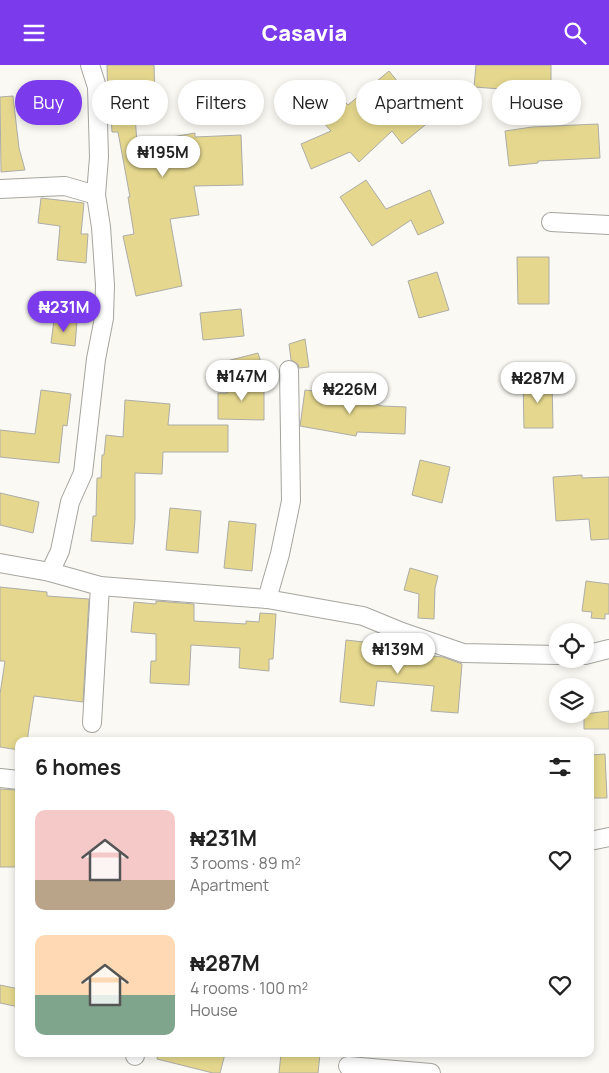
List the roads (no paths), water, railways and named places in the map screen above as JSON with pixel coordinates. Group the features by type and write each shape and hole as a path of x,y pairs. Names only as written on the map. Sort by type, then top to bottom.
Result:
{"street":[{"path":"50,573 60,551 70,503 83,473 96,359 104,318 105,285 101,227 96,195 99,157 97,87 90,65"},
{"path":"0,189 65,186 96,195"},
{"path":"552,222 609,225"},
{"path":"267,599 280,554 291,501 289,370"},
{"path":"0,563 100,585 267,599 362,616 463,653 549,655"},
{"path":"92,723 100,585"},
{"path":"594,653 609,649"},
{"path":"0,778 15,780"},
{"path":"594,840 609,837"},
{"path":"348,1064 431,1073"}]}
